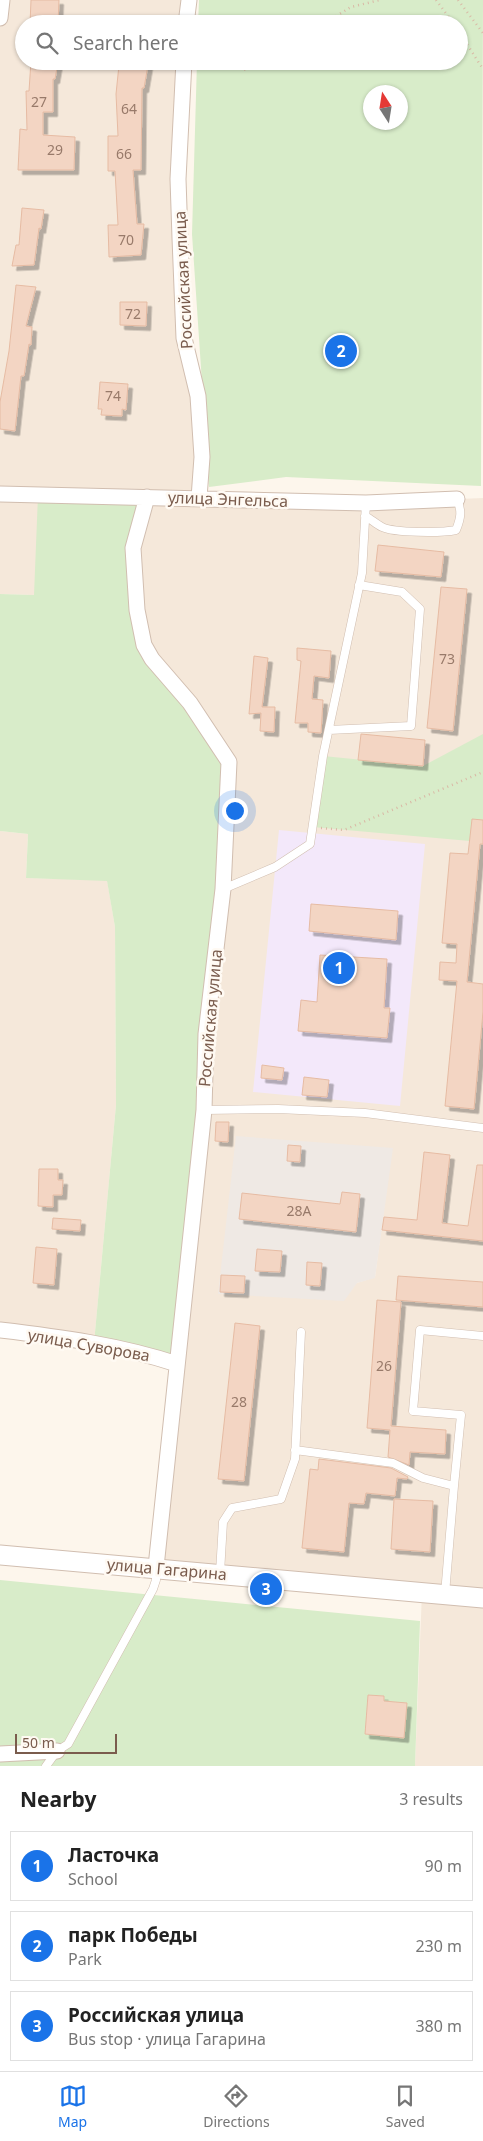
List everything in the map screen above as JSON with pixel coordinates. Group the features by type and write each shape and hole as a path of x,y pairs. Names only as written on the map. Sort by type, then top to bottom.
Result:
{"street":[{"path":"0,18 2,0"},
{"path":"187,15 189,0"},
{"name":"Российская улица","path":"184,70 178,179 180,238 184,338 198,396 202,457 199,498"},
{"name":"улица Энгельса","path":"0,494 199,498 366,510 456,499"},
{"name":"Российская улица","path":"148,497 133,548 137,610 144,645 152,659 190,703 229,762 222,889 206,1034 204,1110 156,1568"},
{"name":"улица Суворова","path":"0,1330 53,1336 118,1348 144,1353 177,1364"},
{"name":"улица Гагарина","path":"0,1555 483,1598"},
{"path":"0,1754 57,1751"}],"lane":[{"path":"366,510 383,528 448,532 456,530 461,518 460,508 456,499"},
{"path":"222,889 275,867 310,844 329,730 359,585 366,510"},
{"path":"329,730 411,726 420,609 402,592 359,585"},
{"path":"204,1110 278,1109 365,1113 483,1128"},
{"path":"445,1594 461,1415 413,1411 420,1330 483,1336"},
{"path":"220,1574 223,1522 232,1508 282,1499 295,1459 301,1332"},
{"path":"295,1450 393,1463 423,1478 454,1486"},
{"path":"46,1766 57,1751 68,1744 97,1694 153,1589 156,1580 156,1568"}],"path":[{"path":"338,15 351,7 380,0"},
{"path":"436,0 447,15"},
{"path":"458,0 483,33"},
{"path":"468,46 483,69"},
{"path":"312,827 344,830 483,772"}],"shaded area":[{"path":"0,0 189,0 187,15 15,15 15,70 184,70 178,179 199,498 366,503 483,498 483,1766 415,1766 422,1592 156,1567 204,1110 34,595 0,594","holes":["392,1148 375,1277 357,1283"]},
{"path":"279,830 425,844 400,1106 253,1092"},
{"path":"0,831 28,834 26,878 107,880 115,927 116,1105 94,1343 0,1330"},
{"path":"236,1136 393,1148 375,1278 357,1283 344,1301 218,1294"}],"green space":[{"path":"199,0 483,0 481,486 286,477 209,487 192,234 197,70 468,70 468,15 198,15"},
{"path":"38,495 147,497 133,548 144,645 229,762 177,1364 94,1343 116,1105 115,927 107,881 26,878 28,834 0,831 0,594 34,595"},
{"path":"483,734 483,820 472,819 470,841 312,827 323,756 423,766"},
{"path":"0,1580 420,1621 415,1766 0,1766"}],"building":[{"path":"31,0 59,0 58,15 30,15"},
{"path":"30,70 57,70 55,79 53,79 53,112 43,112 43,135 75,137 74,170 18,170 20,129 27,130 26,91 29,91"},
{"path":"118,70 147,70 144,88 142,88 141,170 133,170 137,224 144,224 141,255 109,257 108,225 118,225 115,171 108,171 108,136 118,136 116,94"},
{"path":"22,208 44,210 41,229 39,228 34,265 12,266 16,245 19,245"},
{"path":"16,285 36,287 26,326 32,327 31,345 29,344 24,376 21,376 15,431 0,429 0,402 9,351"},
{"path":"120,302 147,302 146,326 120,325"},
{"path":"100,382 128,384 126,410 122,409 122,416 101,415 102,409 98,409"},
{"path":"378,545 444,552 441,577 375,571"},
{"path":"441,587 467,589 453,731 427,728"},
{"path":"297,648 331,651 329,678 314,676 312,699 323,700 321,733 308,732 308,723 295,723 301,661 297,660"},
{"path":"254,656 268,658 262,707 275,707 274,732 260,731 261,713 249,714"},
{"path":"361,734 425,740 423,766 358,760"},
{"path":"472,819 483,820 483,844 480,844 467,982 483,984 483,1012 474,1109 445,1106 457,981 439,980 440,962 456,963 457,944 442,943 450,853 468,854"},
{"path":"311,904 398,911 396,940 309,931"},
{"path":"320,955 387,959 384,1008 390,1008 387,1038 298,1031 301,1000 317,1002"},
{"path":"262,1065 284,1068 282,1080 261,1078"},
{"path":"304,1077 329,1080 327,1097 302,1095"},
{"path":"216,1122 229,1122 228,1142 215,1141"},
{"path":"288,1145 301,1146 300,1162 287,1161"},
{"path":"424,1152 450,1155 442,1223 468,1226 477,1165 483,1165 483,1241 382,1230 384,1217 417,1220"},
{"path":"39,1169 58,1169 58,1180 63,1180 62,1195 53,1195 53,1207 38,1206"},
{"path":"342,1192 360,1194 356,1232 239,1219 242,1193 340,1204"},
{"path":"53,1218 81,1220 80,1231 52,1229"},
{"path":"36,1247 57,1249 54,1285 33,1283"},
{"path":"257,1249 282,1251 280,1272 255,1271"},
{"path":"307,1262 322,1263 320,1286 306,1285"},
{"path":"221,1275 245,1276 244,1293 220,1292"},
{"path":"398,1276 483,1282 483,1307 396,1300"},
{"path":"377,1300 401,1302 391,1426 446,1430 445,1454 410,1452 409,1465 388,1457 390,1430 367,1428"},
{"path":"235,1323 260,1326 244,1481 218,1479"},
{"path":"319,1459 391,1468 408,1477 407,1479 397,1478 395,1496 366,1493 364,1504 349,1503 344,1552 302,1548 310,1469 318,1470"},
{"path":"394,1499 433,1501 430,1552 391,1549"},
{"path":"368,1695 384,1696 384,1701 407,1703 404,1738 365,1734"}],"place":[{"name":"парк Победы","path":"341,351"},
{"name":"Ласточка","path":"339,968"},
{"name":"Российская улица","path":"266,1589"}]}
